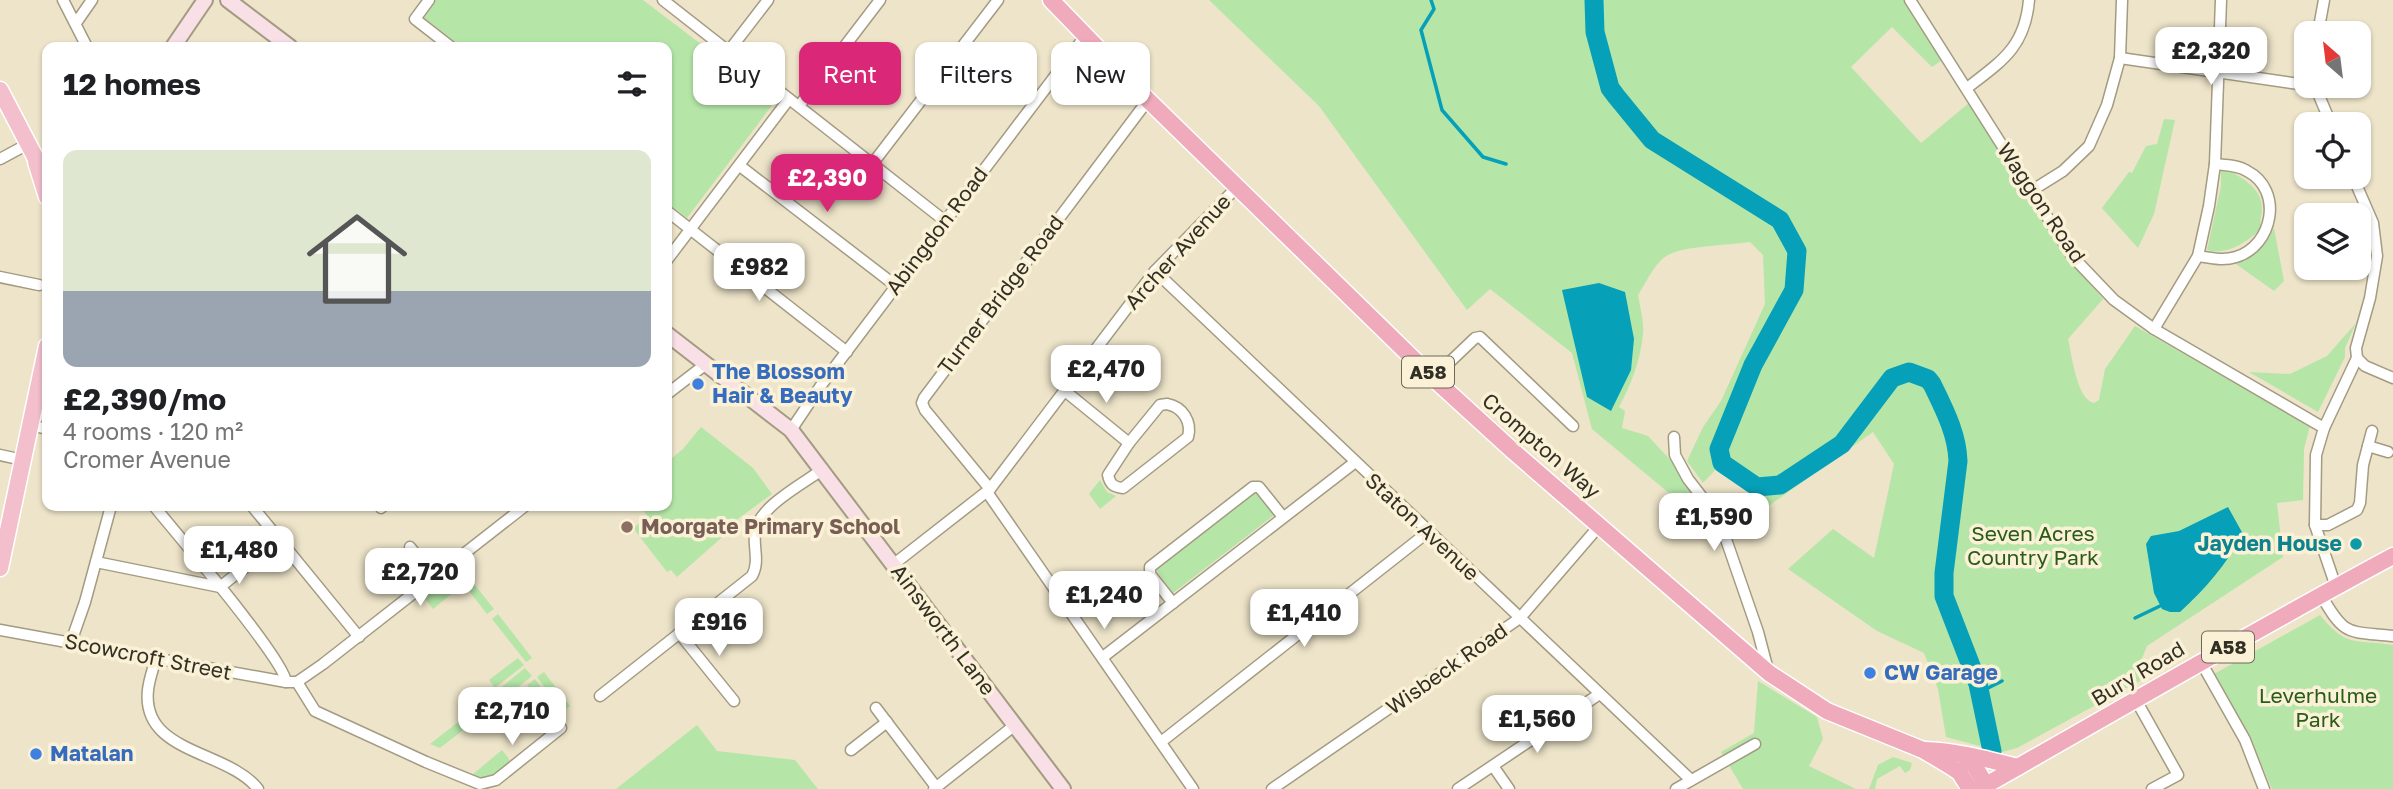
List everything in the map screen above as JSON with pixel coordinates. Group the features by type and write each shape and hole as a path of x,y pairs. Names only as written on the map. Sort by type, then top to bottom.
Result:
{"highway":[{"name":"Crompton Way","path":"1051,0 1093,42"},
{"name":"Crompton Way","path":"1150,102 1433,378 1769,673 1827,711 1923,750 1959,772 1970,789"},
{"name":"Bury Road","path":"1982,787 2393,556"},
{"name":"Crompton Way","path":"1923,750 1981,756 2018,767"},
{"name":"A58","path":"1963,755 1975,767 1982,787"}],"main road":[{"path":"176,42 205,0"},
{"path":"228,0 283,42"},
{"path":"0,90 42,165"},
{"path":"32,150 42,185"},
{"name":"Ainsworth Lane","path":"672,338 791,430 1063,789"},
{"path":"0,568 23,460 39,427 42,397"}],"street":[{"path":"64,0 86,42"},
{"path":"76,23 92,0"},
{"path":"429,0 415,19 445,42"},
{"path":"663,0 716,42"},
{"path":"736,42 768,0"},
{"path":"799,106 880,0"},
{"path":"873,163 998,0"},
{"name":"Waggon Road","path":"1910,0 2072,256 2114,300 2154,329 2324,428"},
{"path":"1967,88 1996,66 2019,42 2028,21 2029,0"},
{"path":"2031,191 2063,172 2089,146 2107,105 2120,58 2122,0"},
{"path":"2154,329 2198,256 2215,164 2221,0"},
{"path":"2320,21 2324,0"},
{"name":"Abingdon Road","path":"791,430 1086,35"},
{"path":"2120,58 2294,83"},
{"path":"785,96 945,221"},
{"path":"672,253 789,99"},
{"name":"Turner Bridge Road","path":"1144,105 922,403 989,491 1193,789"},
{"path":"0,159 32,150"},
{"path":"2198,256 2221,260 2249,252 2261,241 2269,225 2270,204 2263,186 2255,176 2235,166 2215,164"},
{"path":"740,166 896,286"},
{"name":"Archer Avenue","path":"894,564 989,491 1155,271 1238,186"},
{"path":"2336,587 2315,525 2316,455 2324,428 2357,358 2356,348 2370,298 2377,256 2374,223 2358,189"},
{"path":"672,215 847,352"},
{"name":"Staton Avenue","path":"1155,271 1598,695 1691,780"},
{"path":"0,277 39,285"},
{"path":"1433,378 1475,338 1480,337 1573,426"},
{"path":"2357,358 2365,366 2393,378"},
{"path":"672,390 706,364"},
{"path":"1065,391 1129,443"},
{"path":"1160,405 1175,405 1188,420 1191,428 1188,437 1122,488 1114,487 1109,482 1108,475 1129,443 1160,405"},
{"path":"2315,525 2328,525 2357,510 2360,503 2362,465 2372,431"},
{"path":"1674,437 1675,455 1688,479 1719,519 1758,632 1769,673"},
{"path":"2368,446 2388,452"},
{"path":"0,455 23,460"},
{"path":"1103,657 1354,463"},
{"path":"600,696 679,633 699,611 752,576 756,566 755,531 762,514 823,470"},
{"path":"1173,603 1150,574 1150,567 1252,487 1259,486 1283,517"},
{"path":"71,642 110,511"},
{"path":"158,511 315,710 480,784 496,780 561,728"},
{"path":"256,511 359,636"},
{"path":"291,682 359,636 519,511"},
{"name":"Wisbeck Road","path":"1272,789 1520,618 1600,525"},
{"path":"1161,742 1428,532"},
{"path":"96,562 220,587 279,540"},
{"path":"410,547 434,578"},
{"path":"2321,595 2343,627 2353,632 2393,636"},
{"name":"Scowcroft Street","path":"0,630 291,682"},
{"path":"679,633 734,701"},
{"path":"156,658 148,690 148,704 157,728 181,744 241,772 258,789"},
{"path":"2201,662 2245,740 2264,789"},
{"path":"1458,789 1598,695"},
{"path":"2136,700 2178,775 2152,789"},
{"path":"876,708 935,788 1014,725"},
{"path":"851,750 887,722"},
{"path":"1676,789 1755,744"},
{"path":"1493,766 1509,789"}],"green space":[{"path":"436,0 643,0 698,42 693,42 693,105 772,105 687,218 672,207 672,42 456,42 423,17"},
{"name":"Seven Acres Country Park","path":"1209,0 1904,0 1942,60 1932,67 1892,27 1851,67 1921,143 1969,103 2070,261 2103,299 2068,339 2079,386 2088,400 2094,403 2099,400 2105,369 2135,326 2310,426 2304,449 2303,500 2277,503 2283,557 2147,646 2141,661 2147,677 2017,748 2002,752 1946,737 1938,689 1924,653 1877,631 1788,569 1833,529 1874,558 1894,464 1873,432 1767,507 1717,468 1703,483 1687,461 1703,427 1721,401 1765,304 1763,255 1750,242 1675,252 1663,258 1655,268 1638,295 1643,324 1642,343 1635,372 1619,407 1625,411 1622,428 1648,436 1688,479 1711,509 1711,528 1592,429 1572,353 1490,289 1467,310 1319,106"},
{"path":"2164,119 2175,120 2154,214 2138,248 2102,208 2129,172 2132,173 2146,146 2157,144"},
{"path":"2221,170 2235,171 2235,174 2258,193 2262,204 2262,228 2230,249 2207,250 2221,186"},
{"path":"2274,228 2284,281 2274,291 2236,264 2258,250"},
{"path":"2356,323 2345,348 2345,357 2318,412 2249,372 2290,374 2327,356"},
{"path":"701,427 753,468 772,494 739,518 720,539 677,577 671,570 667,572 633,528 648,517 644,511 672,511 672,458"},
{"path":"1100,480 1107,492 1116,496 1100,509 1089,494"},
{"path":"1252,493 1259,494 1274,513 1273,516 1173,593 1157,571 1157,566"},
{"path":"461,568 494,609 487,614 455,573"},
{"path":"452,575 461,586 433,609 424,597"},
{"path":"498,614 532,658 526,662 492,619"},
{"name":"Leverhulme Park","path":"2320,615 2337,633 2352,640 2393,645 2393,789 2272,789 2248,733 2214,674"},
{"path":"518,658 524,665 495,688 489,680"},
{"path":"525,668 532,676 494,706 488,698"},
{"path":"544,672 570,706 563,711 537,677"},
{"path":"535,679 555,705 548,711 527,685"},
{"path":"1758,681 1817,717 1823,739 1809,766 1856,789 1743,789 1721,752 1754,733"},
{"path":"484,702 490,709 440,748 430,744"},
{"path":"697,725 717,751 795,760 818,789 616,789"},
{"path":"502,750 509,759 505,767 488,777 472,775"},
{"path":"1893,757 1912,763 1910,770 1905,773 1900,766 1877,779 1875,789 1869,789 1878,765"}],"water":[{"path":"1599,283 1625,292 1634,339 1631,370 1611,411 1587,397 1562,290"},
{"path":"2228,507 2243,534 2230,556 2180,612 2162,609 2154,593 2146,544 2151,536 2179,531"}],"waterway":[{"path":"1431,0 1434,9 1421,30 1442,110 1483,157 1506,164"},
{"path":"1594,0 1595,32 1610,88 1616,96 1652,140 1780,220 1797,251 1794,290 1753,365 1719,449 1722,463 1757,487 1780,485 1842,444 1892,378 1909,372 1928,379 1932,384 1952,431 1958,461 1944,573 1944,596 1978,684 1992,751"},
{"path":"2135,618 2160,606"},
{"path":"1980,692 2002,681"}],"place":[{"name":"The Blossom Hair & Beauty","path":"698,384"},
{"name":"Moorgate Primary School","path":"627,527"},
{"name":"Jayden House","path":"2356,544"},
{"name":"CW Garage","path":"1870,673"},
{"name":"Matalan","path":"36,754"}]}
